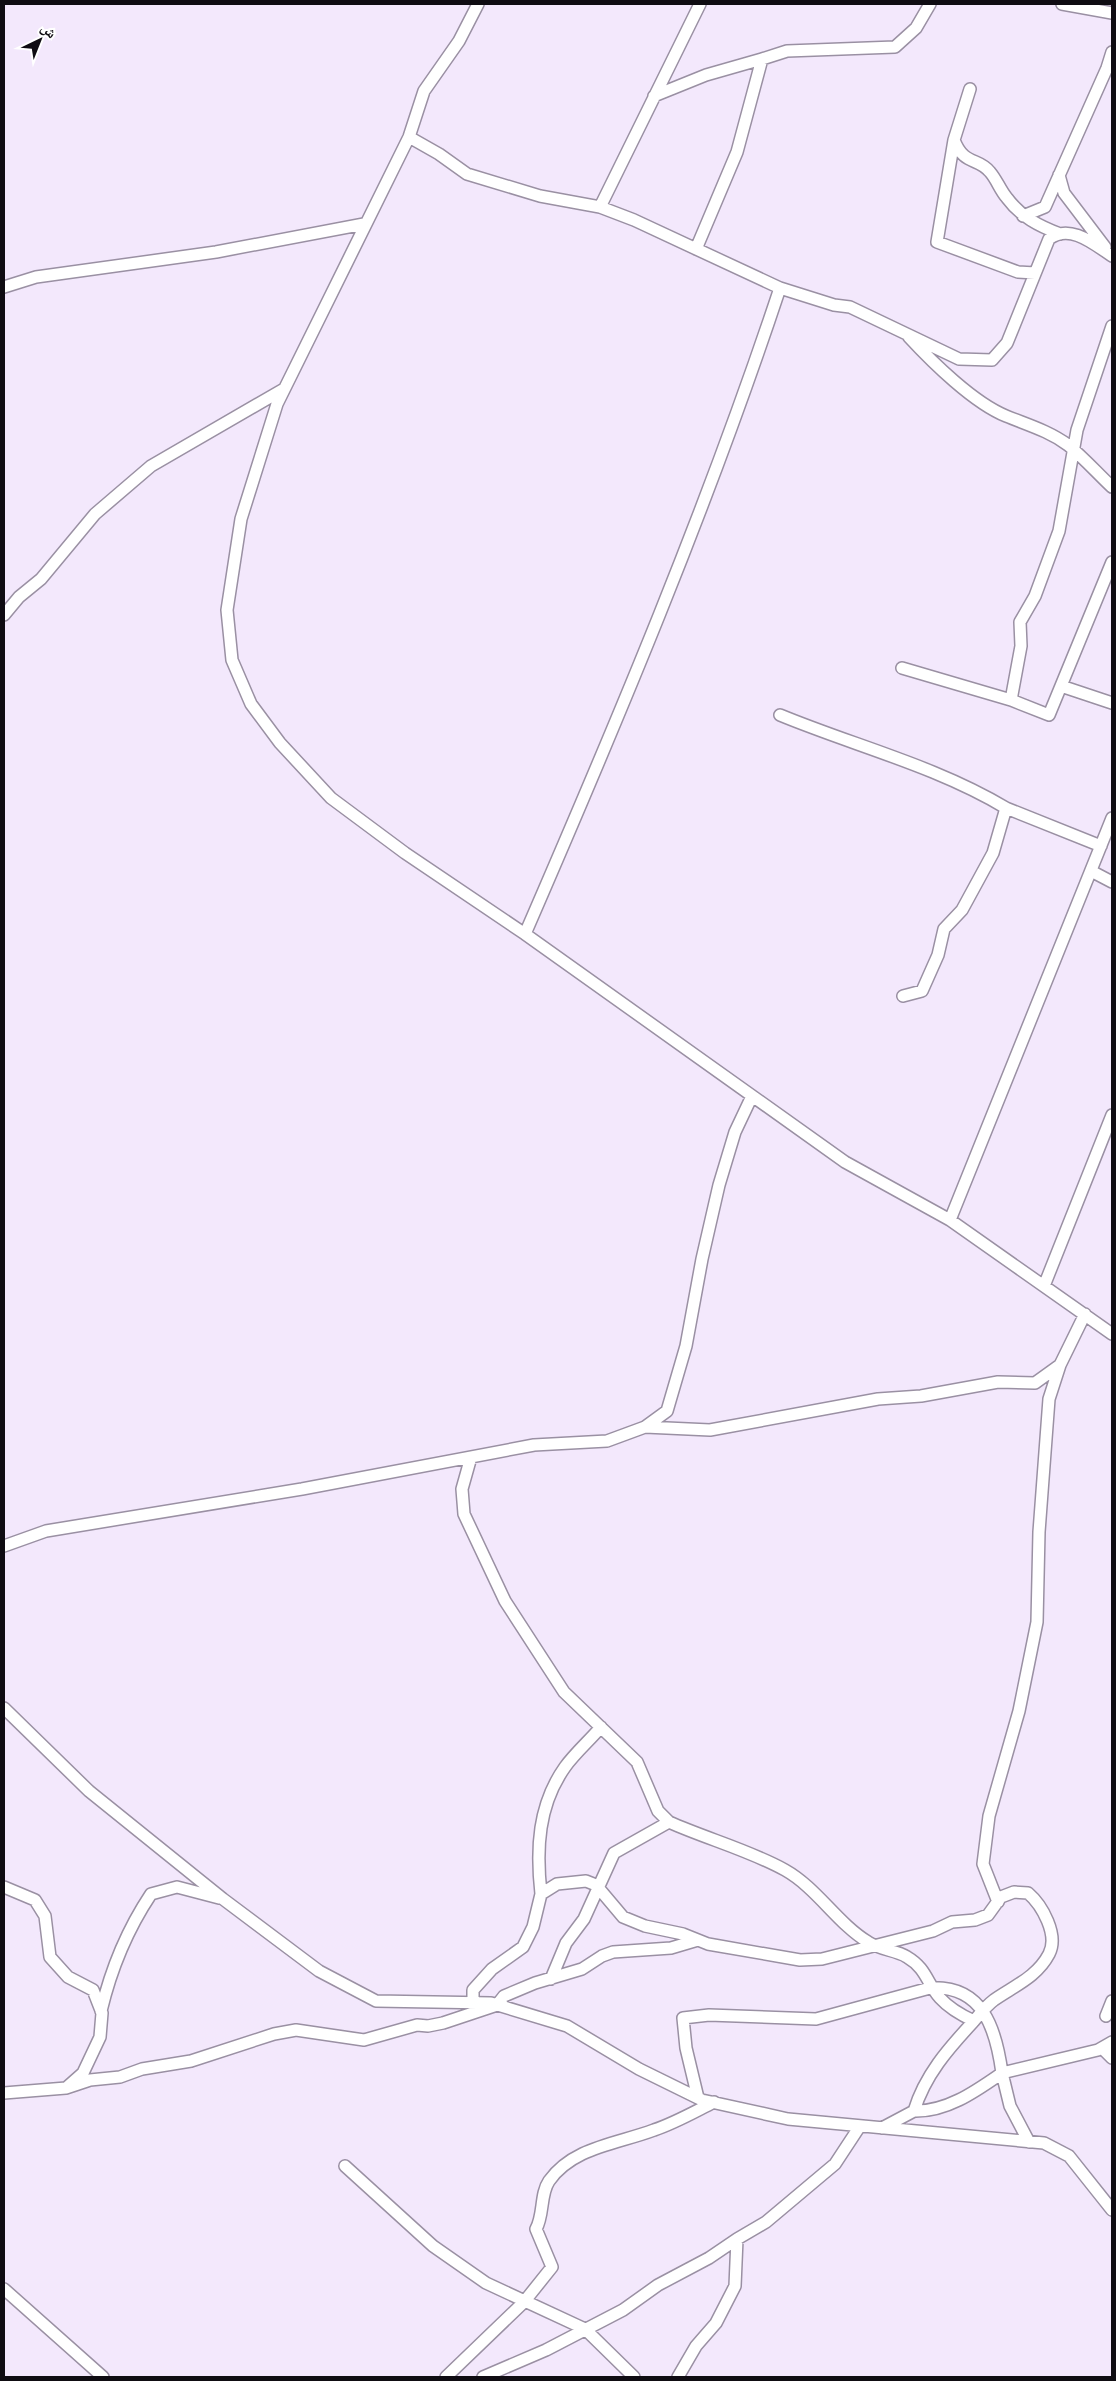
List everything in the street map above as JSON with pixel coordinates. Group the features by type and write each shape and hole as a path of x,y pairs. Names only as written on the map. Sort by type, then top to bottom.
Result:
{"street":[{"path":"478,4 459,41 424,91 409,137 276,404 241,519 228,610 232,660 251,704 280,743 331,798 405,853 525,934 845,1162 950,1220 1112,1334"},
{"path":"600,207 700,4"},
{"path":"654,96 706,75 787,51 895,47 916,28 930,4"},
{"path":"1062,4 1112,13"},
{"path":"1023,216 1045,207 1110,67 1112,52"},
{"path":"696,249 737,152 762,59"},
{"path":"970,89 954,140 936,242 1018,272 1035,273"},
{"path":"409,137 439,154 467,174 540,196 600,207 634,220 780,288 834,305 850,307 959,359 992,360 1007,343 1049,239 1056,234 1060,234"},
{"path":"954,140 959,153 989,170 1007,198 1023,216 1040,227 1060,234 1086,238 1112,256"},
{"path":"1059,175 1064,193 1112,256"},
{"path":"4,287 36,277 216,252 364,224"},
{"path":"525,934 591,783 669,590 753,369 780,288"},
{"path":"1011,700 1021,646 1020,622 1035,596 1059,531 1077,430 1112,326"},
{"path":"904,332 926,356 989,407 1006,416 1045,431 1074,451 1112,488"},
{"path":"4,615 19,597 41,579 95,514 151,466 284,389"},
{"path":"902,668 1011,700 1049,715 1112,562"},
{"path":"1061,686 1112,702"},
{"path":"780,715 838,739 899,759 984,794 1006,808 1101,846"},
{"path":"902,996 922,991 938,955 944,929 962,910 993,853 1006,808"},
{"path":"950,1220 1112,818"},
{"path":"1091,871 1112,882"},
{"path":"4,1546 46,1531 302,1489 534,1445 607,1441 646,1427 667,1411 686,1346 702,1259 719,1185 735,1132 752,1096"},
{"path":"1044,1286 1112,1115"},
{"path":"998,1902 984,1864 989,1816 1019,1711 1037,1622 1039,1532 1049,1400 1060,1365 1085,1314"},
{"path":"646,1427 710,1430 878,1399 922,1396 998,1382 1035,1383 1060,1365"},
{"path":"471,1457 462,1489 464,1514 505,1601 564,1692 637,1762 658,1812 669,1822 708,1840 744,1851 785,1870 803,1883 868,1942 905,1956 922,1968 932,1988 940,1998 960,2015 974,2021"},
{"path":"4,1708 89,1791 222,1899 319,1972 376,2001 497,2005 567,2026 639,2069 698,2098 788,2119 1044,2144 1069,2156 1112,2210"},
{"path":"473,2003 473,1990 492,1969 523,1947 533,1927 541,1894 537,1862 539,1830 549,1796 565,1767 602,1727"},
{"path":"551,1979 566,1943 584,1920 614,1853 669,1822"},
{"path":"541,1894 557,1884 586,1881 598,1888 623,1917 645,1926 708,1944 800,1960 822,1959 876,1946 932,1930 952,1922 975,1920 988,1915 1001,1897 1014,1892 1028,1892 1043,1911 1052,1935 1050,1953 1036,1972 1017,1987 993,2001 938,2062 920,2092 914,2111"},
{"path":"4,1887 35,1900 45,1916 50,1957 68,1977 92,1990 100,2010"},
{"path":"66,2088 83,2073 100,2037 100,2010 108,1980 136,1916 151,1894 176,1887 222,1899"},
{"path":"4,2093 66,2088 90,2080 120,2077 142,2069 192,2061 274,2034 296,2030 364,2040 417,2024 428,2026 442,2023 497,2005 504,1996 535,1983 582,1969 602,1956 613,1952 671,1948 698,1940"},
{"path":"698,2098 686,2048 683,2018 709,2015 816,2018 932,1988 946,1987 962,1994 984,2010 990,2021 1010,2106 1029,2142"},
{"path":"1106,2016 1112,2001"},
{"path":"882,2128 914,2111 928,2111 969,2095 1002,2073 1050,2063 1107,2044 1112,2058"},
{"path":"446,2377 524,2302 552,2267 536,2229 540,2223 547,2182 570,2159 608,2144 654,2130 714,2102"},
{"path":"483,2377 546,2350 622,2310 658,2285 709,2258 737,2238 766,2222 835,2164 860,2126"},
{"path":"345,2166 433,2246 486,2283 585,2329 634,2377"},
{"path":"678,2377 696,2346 716,2323 735,2286 737,2238"},
{"path":"4,2289 103,2377"}]}
